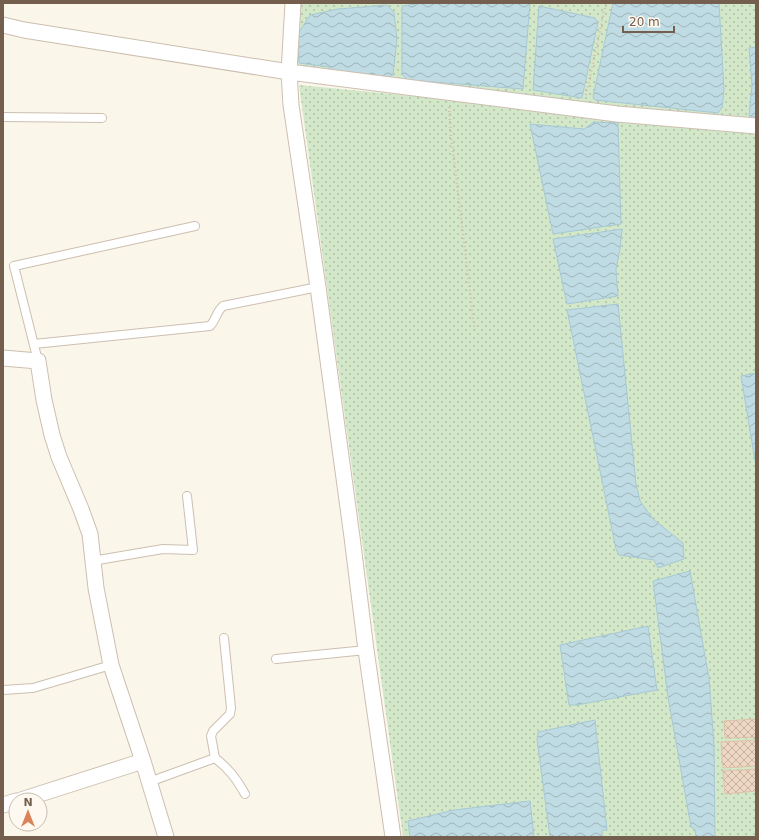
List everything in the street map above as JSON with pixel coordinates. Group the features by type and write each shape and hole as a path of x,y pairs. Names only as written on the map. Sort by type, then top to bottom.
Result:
{"street":[{"path":"293,3 288,72 291,105 318,287 366,650 393,837"},
{"path":"3,25 24,30 288,72 583,110 756,126"},
{"path":"3,358 38,361 44,400 52,435 59,457 86,520 90,534 96,588 111,665 143,761 166,837"},
{"path":"46,792 143,761"}],"lane":[{"path":"3,116 102,118"},
{"path":"38,361 14,266 195,226"},
{"path":"34,344 210,326 214,322 218,310 223,306 318,287"},
{"path":"92,561 163,549 193,550 187,496"},
{"path":"224,638 231,708 230,714 213,731 211,736 215,758 228,769 238,781 245,794"},
{"path":"276,659 366,650"},
{"path":"3,690 32,688 111,665"},
{"path":"149,782 215,758"}],"path":[{"path":"583,110 606,3"},
{"path":"449,92 451,135 475,333"}],"green space":[{"path":"297,3 756,3 756,121 590,105 292,70"},
{"path":"299,85 756,132 756,837 403,837"}],"water":[{"path":"424,3 530,3 523,89 407,80 402,74 402,6"},
{"path":"613,3 719,3 724,90 722,108 718,113 595,100 593,97"},
{"path":"387,5 394,12 397,39 393,75 387,78 329,71 329,67 299,63 298,34 310,15 338,9"},
{"path":"539,6 595,18 598,22 582,98 533,90"},
{"path":"756,47 756,117 749,116 752,85 749,48"},
{"path":"594,122 618,123 621,224 553,234 530,124 584,129"},
{"path":"622,229 616,269 618,296 567,304 553,239"},
{"path":"618,304 636,484 640,501 653,519 683,543 684,559 658,568 654,560 619,555 616,549 567,310"},
{"path":"756,373 756,461 755,461 741,376"},
{"path":"690,571 709,678 714,745 715,837 696,837 695,830 691,827 668,697 653,581"},
{"path":"648,626 657,690 577,705 569,705 560,645"},
{"path":"595,720 607,830 602,830 602,837 550,837 537,739 538,732"},
{"path":"530,801 534,837 410,837 408,821 454,810"}],"building":[{"path":"756,719 756,737 725,738 724,721"},
{"path":"756,740 756,766 723,768 721,742"},
{"path":"756,769 756,791 725,794 723,771"}]}
